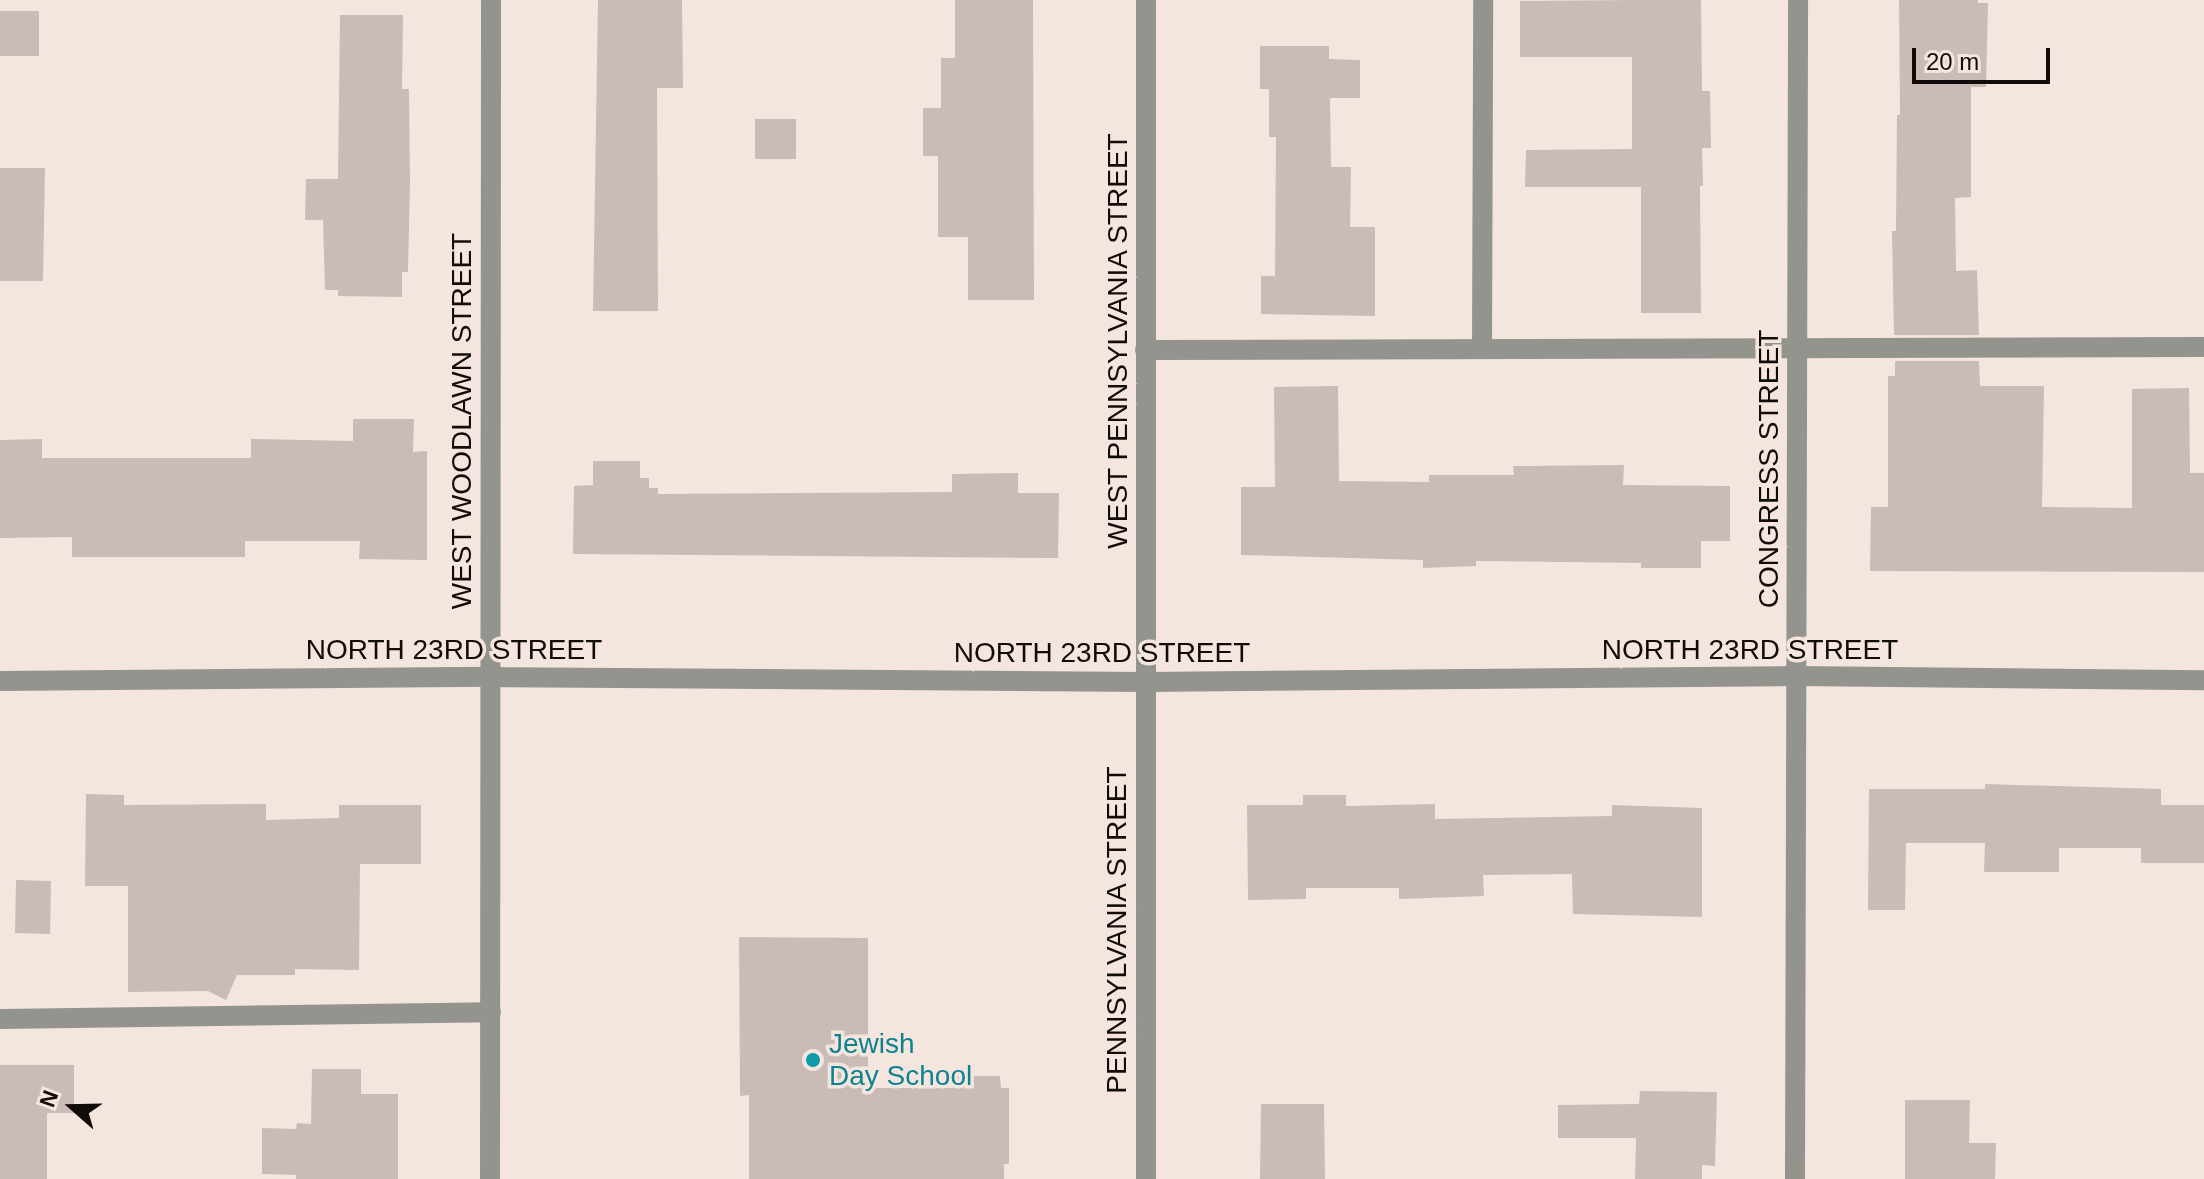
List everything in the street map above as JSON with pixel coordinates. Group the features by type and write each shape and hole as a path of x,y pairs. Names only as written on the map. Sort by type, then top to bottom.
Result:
{"street":[{"name":"WEST WOODLAWN STREET","path":"490,1179 491,0"},
{"name":"WEST PENNSYLVANIA STREET","path":"1145,682 1146,0"},
{"path":"1482,349 1483,0"},
{"name":"CONGRESS STREET","path":"1795,1179 1798,0"},
{"path":"1145,350 2204,347"},
{"name":"NORTH 23RD STREET","path":"0,681 490,677 1145,682 1796,676 2204,680"},
{"name":"PENNSYLVANIA STREET","path":"1145,682 1146,1179"},
{"path":"0,1019 491,1012"}],"building":[{"path":"598,0 682,0 683,88 657,88 658,311 593,311"},
{"path":"955,0 1033,0 1034,300 968,300 968,237 938,237 938,156 923,156 923,108 941,108 941,58 955,58"},
{"path":"1701,0 1702,91 1710,91 1711,148 1702,148 1701,313 1641,313 1641,187 1525,187 1526,150 1632,149 1632,57 1520,57 1520,1"},
{"path":"1899,0 1978,0 1978,3 1988,3 1986,87 1971,87 1971,197 1955,198 1956,271 1977,270 1979,335 1894,335 1892,231 1896,231 1897,115 1900,115"},
{"path":"0,11 39,11 39,56 0,56"},
{"path":"340,15 403,15 402,89 409,89 410,182 408,272 402,272 402,297 338,296 338,290 325,290 323,220 305,220 306,179 338,179"},
{"path":"1260,46 1329,46 1329,59 1360,60 1360,98 1330,98 1331,167 1351,167 1350,227 1375,227 1375,316 1261,314 1261,276 1275,276 1276,137 1269,137 1269,89 1260,89"},
{"path":"755,119 796,119 796,159 755,159"},
{"path":"0,168 45,168 43,281 0,281"},
{"path":"1895,361 1979,361 1980,386 2044,386 2042,507 2132,508 2132,389 2189,388 2190,473 2204,473 2204,572 1870,571 1871,507 1888,507 1888,376 1895,376"},
{"path":"1338,386 1339,481 1429,482 1429,475 1514,475 1513,466 1624,465 1623,485 1730,486 1730,541 1701,541 1701,568 1641,568 1641,563 1476,561 1476,566 1423,568 1423,560 1241,555 1241,487 1275,487 1274,387"},
{"path":"353,419 414,419 413,452 427,451 427,560 359,559 360,541 245,541 245,557 72,557 72,537 0,538 0,440 42,439 42,458 251,458 251,439 353,441"},
{"path":"593,461 640,461 640,478 649,478 649,488 658,488 658,494 952,492 952,474 1018,473 1018,493 1059,493 1058,558 573,554 574,486 593,485"},
{"path":"1985,784 2161,789 2161,805 2204,805 2204,863 2141,863 2141,848 2059,848 2059,872 1984,872 1985,843 1906,843 1905,910 1868,910 1869,789 1985,789"},
{"path":"86,794 124,795 124,805 266,804 266,820 339,818 339,805 421,805 421,864 360,864 359,970 295,969 295,975 237,975 226,1000 208,991 128,992 128,886 85,886"},
{"path":"1303,795 1346,795 1346,806 1435,804 1435,819 1612,816 1612,805 1702,808 1702,917 1573,914 1572,874 1483,875 1484,896 1399,899 1399,888 1306,888 1306,899 1248,900 1247,805 1303,805"},
{"path":"16,880 51,881 50,934 15,933"},
{"name":"Jewish Day School","path":"739,937 868,938 868,1088 953,1088 953,1076 1000,1076 1001,1088 1009,1088 1009,1164 1004,1164 1004,1179 749,1179 749,1095 740,1096"},
{"path":"0,1065 74,1065 74,1113 47,1113 47,1179 0,1179"},
{"path":"312,1069 361,1069 361,1094 398,1094 398,1179 296,1179 296,1175 262,1174 262,1128 296,1129 297,1123 311,1124"},
{"path":"1640,1091 1717,1092 1715,1166 1702,1165 1702,1179 1635,1179 1636,1138 1558,1138 1558,1105 1639,1104"},
{"path":"1905,1100 1970,1100 1969,1143 1996,1143 1995,1179 1905,1179"},
{"path":"1261,1104 1324,1104 1325,1179 1260,1179"}],"place":[{"name":"Jewish Day School","path":"813,1060"}]}
